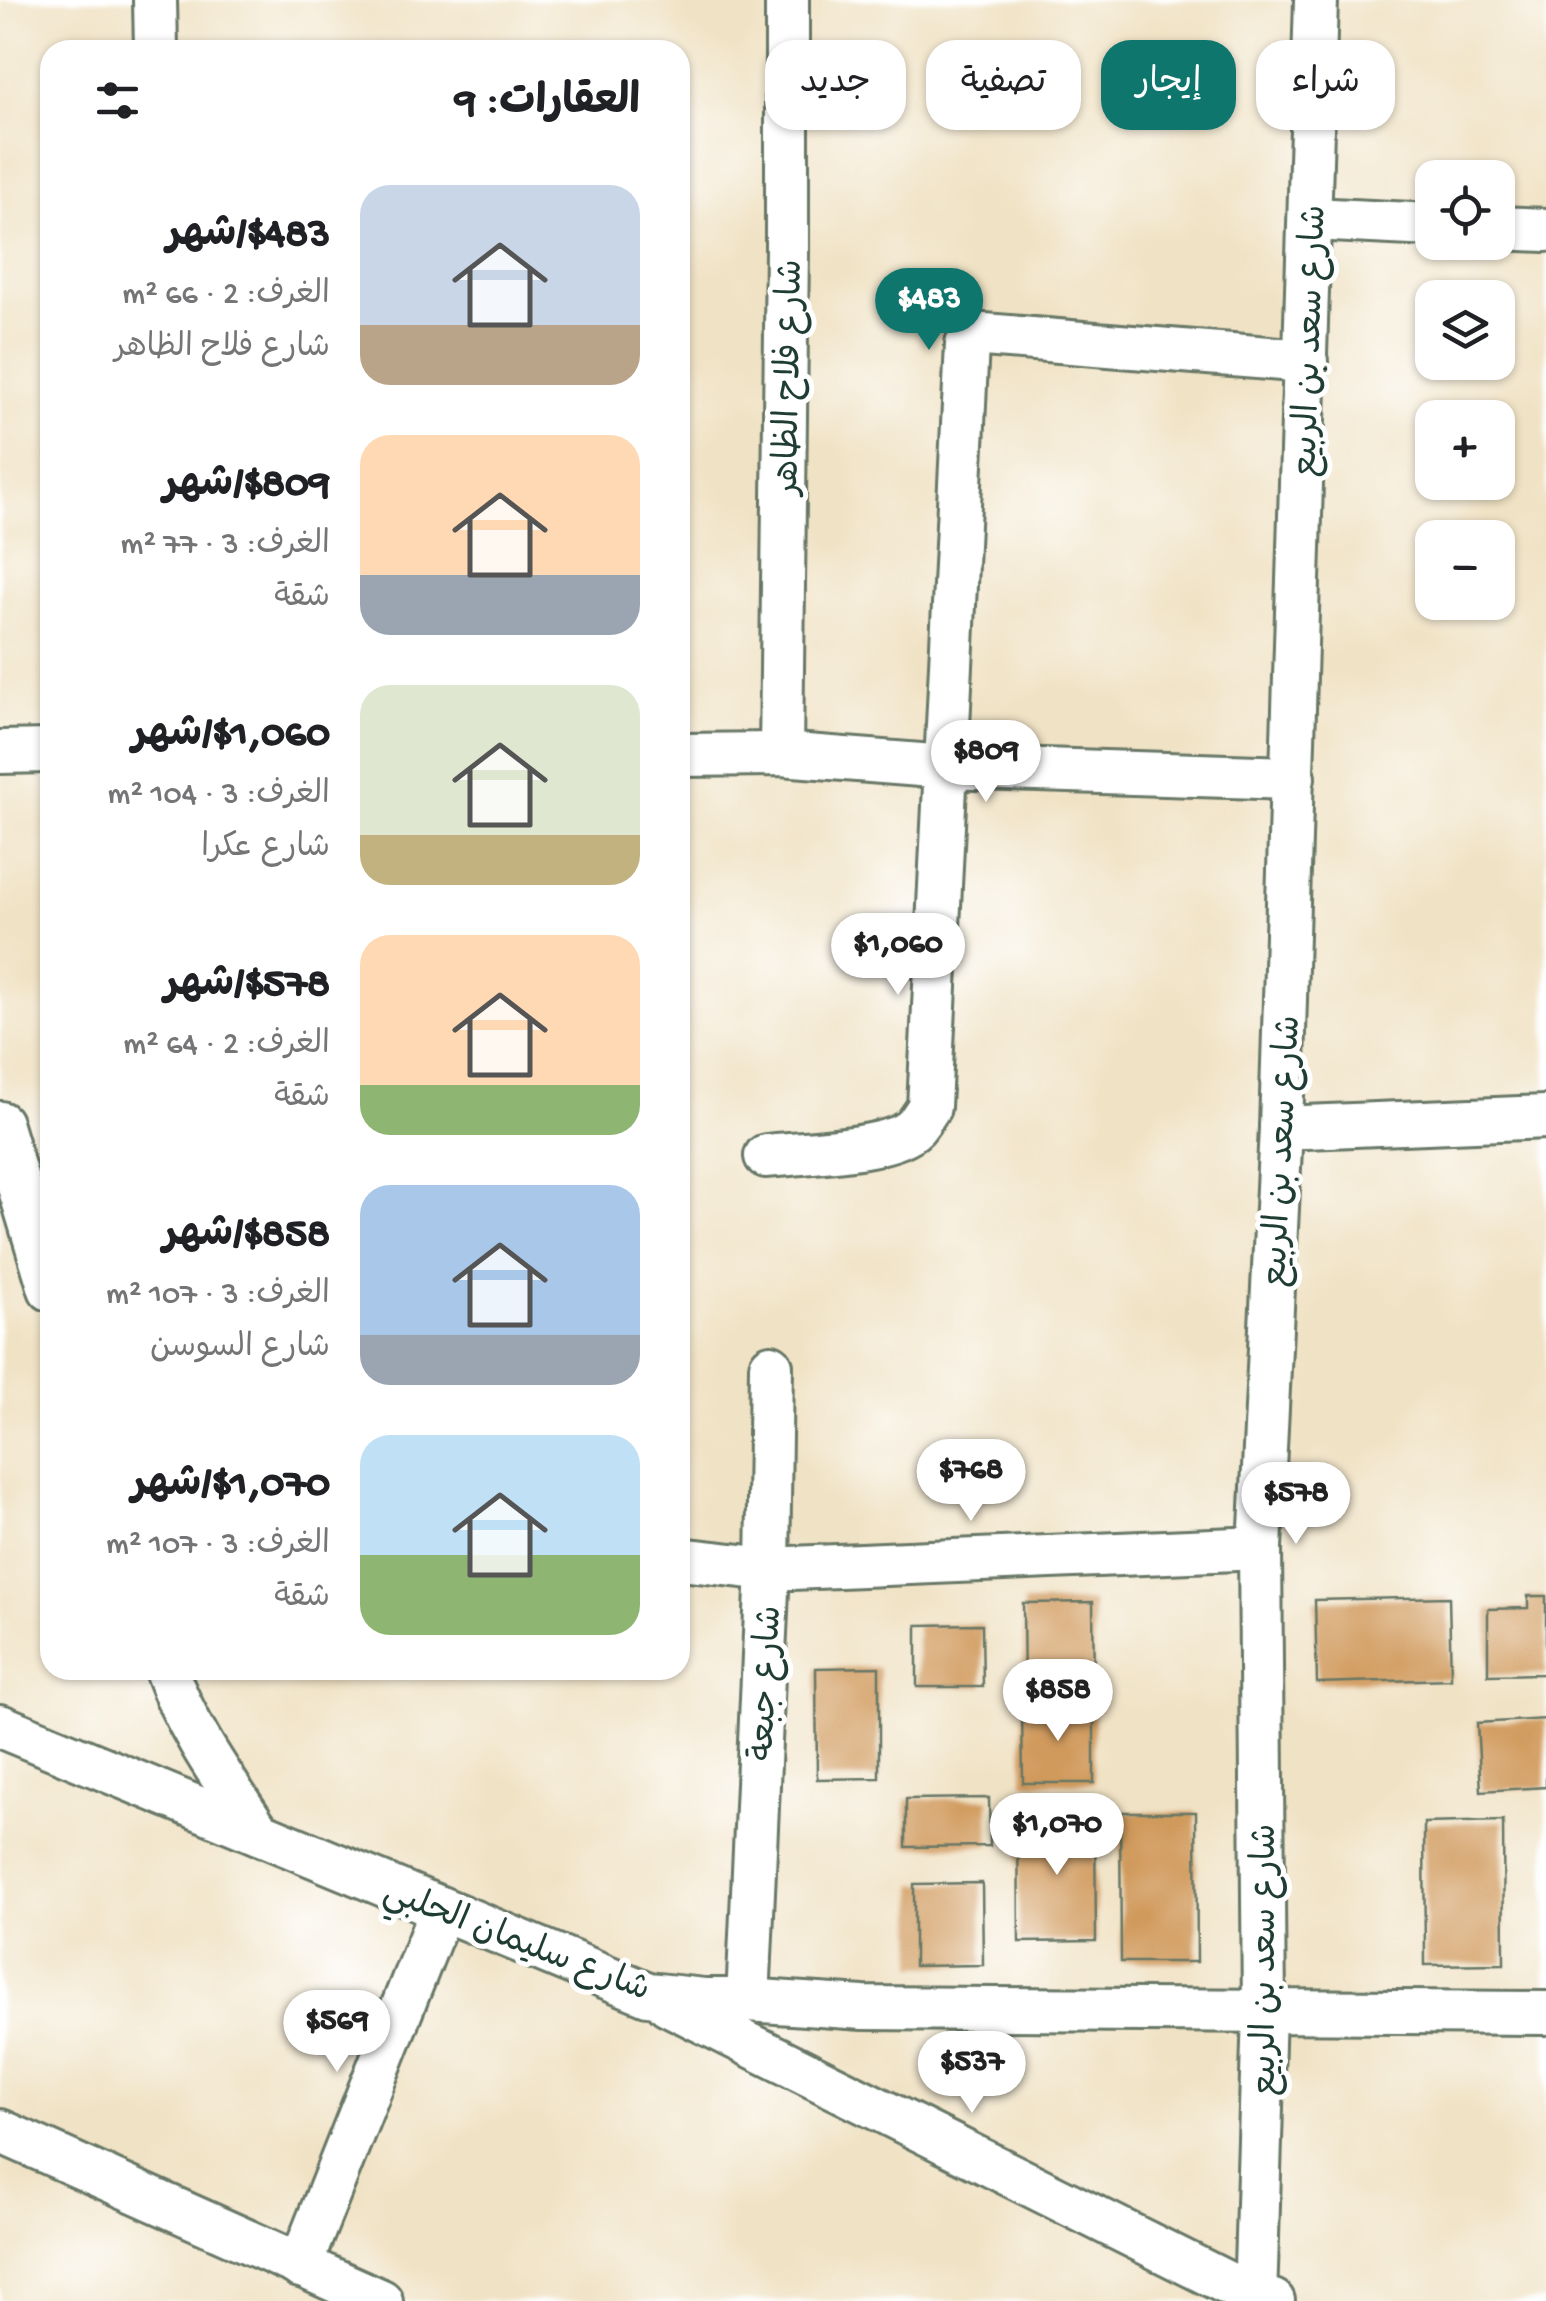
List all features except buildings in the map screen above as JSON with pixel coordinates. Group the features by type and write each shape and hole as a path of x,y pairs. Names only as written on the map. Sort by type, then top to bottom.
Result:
{"street":[{"path":"155,0 156,40"},
{"name":"شارع فلاح الظاهر","path":"781,754 787,0"},
{"name":"شارع سعد بن الربيع","path":"1262,2300 1260,1548 1294,778 1316,0"},
{"path":"1310,219 1415,224"},
{"path":"1515,229 1546,230"},
{"path":"766,1156 870,1146 897,1138 914,1129 929,1107 966,349 972,339 984,335 1306,362"},
{"path":"0,752 40,751"},
{"path":"690,755 781,754 946,767 1294,778"},
{"path":"1281,1128 1546,1116"},
{"path":"0,1122 40,1256"},
{"name":"شارع جبعة","path":"748,2000 768,1569 770,1366"},
{"path":"690,1559 768,1569 1260,1548"},
{"path":"170,1680 178,1704 259,1833"},
{"name":"شارع سليمان الحلبي","path":"0,1726 648,1994 864,2008 1546,2013"},
{"path":"300,2266 441,1910"},
{"path":"648,1994 1262,2300"},
{"path":"0,2131 381,2301"}]}
